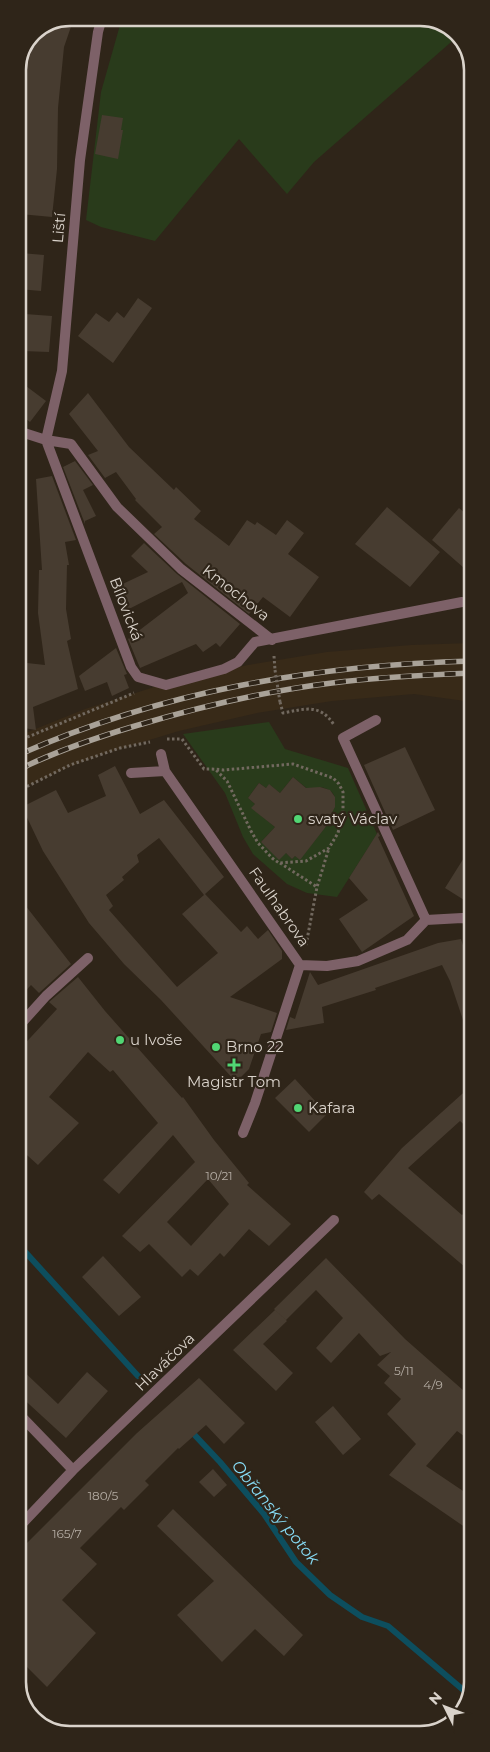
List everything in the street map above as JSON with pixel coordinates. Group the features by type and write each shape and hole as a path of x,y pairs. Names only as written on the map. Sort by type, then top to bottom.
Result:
{"street":[{"name":"Liští","path":"46,440 62,371 80,160 100,26"},
{"path":"26,434 46,440"},
{"name":"Kmochova","path":"46,440 71,444 117,507 174,562 272,640 462,602"},
{"name":"Bílovická","path":"46,440 131,667 138,677 151,682"},
{"path":"151,682 166,685 224,669 238,662 255,642 272,640"},
{"path":"376,720 342,738 426,920"},
{"name":"Faulhabrova","path":"161,754 165,771 300,965 244,1133"},
{"path":"131,773 165,771"},
{"path":"300,965 327,966 358,961 407,940 426,920 464,918"},
{"path":"26,1018 46,996 88,958"},
{"name":"Hlaváčova","path":"26,1520 73,1470 334,1220"},
{"path":"26,1421 73,1470"}],"path":[{"path":"275,670 283,713 316,709 325,713 331,720"},
{"path":"26,738 135,692 151,682"},
{"path":"26,786 70,765 120,748 157,740 182,739 204,769 293,764 333,778 343,792 343,812 338,833 328,848 317,887 300,965"},
{"path":"157,740 161,754"},
{"path":"215,769 227,781 258,843 272,858 317,887"},
{"path":"279,863 306,861 328,848"}],"shaded area":[{"path":"464,643 464,701 414,694 332,701 257,713 179,731 100,755 26,786 26,733 85,709 167,683 248,665 327,652 411,645"}],"green space":[{"path":"120,26 423,26 437,30 453,41 314,162 287,194 239,139 155,241 101,227 86,220 101,92"},
{"path":"269,722 285,749 348,768 377,834 337,897 307,893 287,884 253,854 243,837 225,793 183,734","holes":["293,777 310,791 320,787 331,791 334,794 335,803 328,817 331,820 300,859 295,856 292,859 286,853 261,842 275,827 252,808 255,804 248,798 259,783 266,788 270,785 280,793"]}],"building":[{"path":"71,26 64,47 58,108 57,169 52,217 26,215 26,70 30,53 39,39 53,30"},
{"path":"102,115 123,118 118,159 95,154"},
{"path":"26,253 44,255 41,291 26,290"},
{"path":"138,298 152,308 113,363 78,336 96,313 109,322 117,312 124,318"},
{"path":"26,314 52,316 49,352 26,351"},
{"path":"26,386 46,401 30,422 26,419"},
{"path":"88,393 129,447 174,490 176,487 201,511 194,519 229,546 247,520 255,525 257,522 276,535 287,520 304,533 288,554 319,577 290,617 263,597 249,614 186,564 154,534 162,527 135,500 116,472 105,478 88,455 98,451 69,414"},
{"path":"75,461 93,485 83,490 96,516 85,521 85,524 63,467"},
{"path":"52,476 76,540 65,542 69,565 67,565 66,609 71,639 67,641 78,689 33,707 36,730 26,728 26,663 45,665 38,613 39,570 42,570 36,479"},
{"path":"387,507 440,552 410,587 355,544"},
{"path":"459,508 464,512 464,568 432,540"},
{"path":"144,543 177,574 240,624 220,647 216,643 203,652 196,644 140,668 128,639 188,593 182,582 123,612 112,589 148,572 131,556"},
{"path":"116,648 127,674 124,675 129,688 112,696 107,682 85,691 79,676"},
{"path":"405,747 435,810 393,830 364,765"},
{"path":"115,766 140,814 164,800 224,877 205,894 241,932 247,926 258,939 268,930 282,951 282,959 230,997 277,1013 271,1032 261,1034 249,1069 236,1082 161,1000 124,964 89,923 43,851 26,815 26,805 56,790 68,813 106,796 98,775","holes":["159,838 204,895 182,914 218,953 177,987 109,910 113,906 106,895 124,880 122,877 139,862 137,855"]},
{"name":"svatý Václav","path":"293,777 306,788 320,787 330,790 335,797 335,807 329,818 331,820 300,860 295,856 292,859 286,853 279,860 261,842 275,827 251,808 255,804 248,798 259,783 266,788 269,784 280,793"},
{"path":"378,832 380,836 378,837 414,916 362,952 339,919 368,900 349,878"},
{"path":"464,858 464,900 445,888"},
{"path":"26,906 71,964 39,993 31,985 26,990"},
{"path":"461,939 464,948 464,1023 450,981 442,965 375,988 376,990 322,1007 324,1023 286,1030 290,1017 295,1019 310,972 318,985 438,943"},
{"path":"78,977 105,1011 183,1097 214,1140 249,1183 247,1185 291,1224 269,1246 249,1229 224,1257 220,1253 198,1276 190,1269 182,1277 149,1244 140,1252 122,1236 195,1162 173,1135 119,1194 103,1180 158,1123 113,1070 110,1072 88,1052 49,1097 79,1123 38,1165 26,1154 26,1042 57,1009 49,1002","holes":["208,1179 229,1204 191,1246 167,1222"]},
{"path":"295,1079 327,1114 309,1132 275,1098"},
{"path":"464,1092 464,1125 460,1121 408,1168 462,1215 464,1213 464,1266 379,1194 372,1200 364,1192 402,1148"},
{"path":"103,1256 141,1297 119,1316 82,1277"},
{"path":"326,1258 405,1339 464,1391 464,1436 457,1431 426,1466 464,1492 464,1527 389,1475 416,1444 387,1414 401,1399 384,1383 390,1376 377,1365 391,1352 380,1356 359,1333 331,1363 316,1348 343,1318 316,1290 286,1320 274,1309"},
{"path":"275,1310 287,1321 263,1344 293,1373 276,1391 233,1350"},
{"path":"87,1372 108,1391 66,1438 26,1401 26,1374 58,1404"},
{"path":"199,1378 245,1423 224,1444 206,1425 178,1448 145,1481 149,1485 124,1510 121,1507 80,1548 97,1564 62,1600 96,1633 47,1687 26,1666 26,1544 137,1433"},
{"path":"333,1406 361,1439 343,1455 315,1422"},
{"path":"213,1469 227,1485 214,1497 199,1482"},
{"path":"173,1509 303,1635 284,1656 255,1629 222,1662 177,1615 214,1581 157,1526"}],"waterway":[{"name":"Obřanský potok","path":"26,1253 138,1376"},
{"name":"Obřanský potok","path":"189,1429 264,1514 296,1562 330,1595 362,1617 388,1626 463,1690"}],"railway":[{"path":"26,752 128,714 184,698 240,686 355,668 464,661"},
{"path":"26,766 105,735 232,700 282,690 349,681 464,673"}],"place":[{"name":"svatý Václav","path":"298,819"},
{"name":"u Ivoše","path":"120,1040"},
{"name":"Brno 22","path":"216,1047"},
{"name":"Magistr Tom","path":"234,1065"},
{"name":"Kafara","path":"298,1108"}]}
